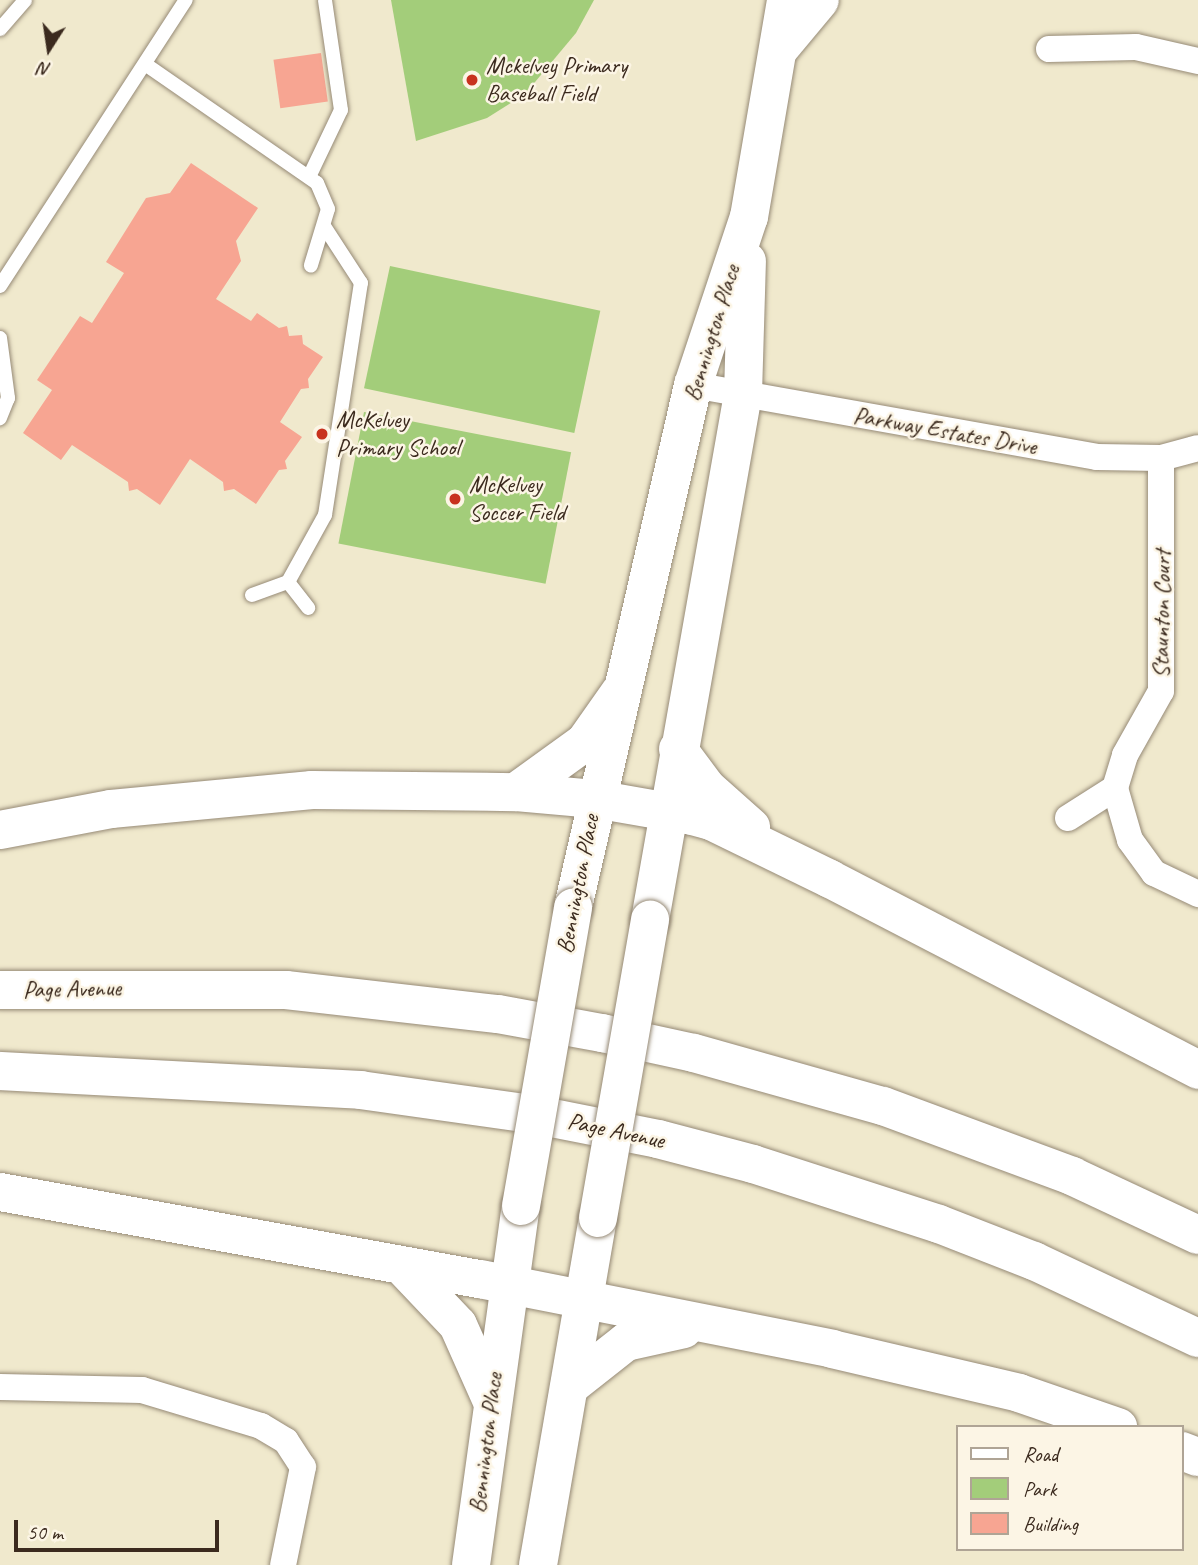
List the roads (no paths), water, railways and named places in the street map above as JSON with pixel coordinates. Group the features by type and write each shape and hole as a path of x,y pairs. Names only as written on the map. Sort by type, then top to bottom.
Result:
{"main road":[{"name":"Bennington Place","path":"471,1565 507,1285 573,907 595,799 694,385 749,217 780,48 786,0"},
{"path":"780,48 820,0"},
{"name":"Bennington Place","path":"538,1565 667,811 743,394 749,217"},
{"path":"516,792 584,742 620,692"},
{"path":"678,749 707,788 784,857"},
{"path":"0,830 111,809 235,795 375,789 516,792 595,799 667,811 711,821 1198,1070"},
{"name":"Page Avenue","path":"0,990 286,990 498,1014 602,1033 694,1053 883,1106 1073,1176 1198,1235"},
{"name":"Page Avenue","path":"0,1071 360,1090 537,1115 658,1139 753,1164 939,1224 1124,1301 1198,1338"},
{"path":"0,1192 507,1285 928,1370 1111,1425"},
{"path":"402,1266 458,1325 491,1399"},
{"path":"569,1386 626,1342 701,1326"}],"street":[{"path":"1049,48 1136,47 1198,61"},
{"name":"Parkway Estates Drive","path":"694,385 1097,457 1161,458 1198,449"},
{"name":"Staunton Court","path":"1115,788 1125,755 1161,691 1161,458"},
{"path":"1068,818 1115,788 1130,840 1154,873 1198,894"},
{"path":"0,1387 142,1390 261,1426 277,1436 297,1453 303,1466 283,1565"}],"lane":[{"path":"0,29 25,0"},
{"path":"0,286 186,0"},
{"path":"309,177 341,110 325,0"},
{"path":"145,64 309,177 326,196 324,226 311,265"},
{"path":"252,594 288,582 325,515 361,283 324,226"},
{"path":"0,338 8,398 0,418"},
{"path":"288,582 309,608"}],"place":[{"name":"Mckelvey Primary Baseball Field","path":"472,80"},
{"name":"McKelvey Primary School","path":"322,434"},
{"name":"McKelvey Soccer Field","path":"455,499"}]}
